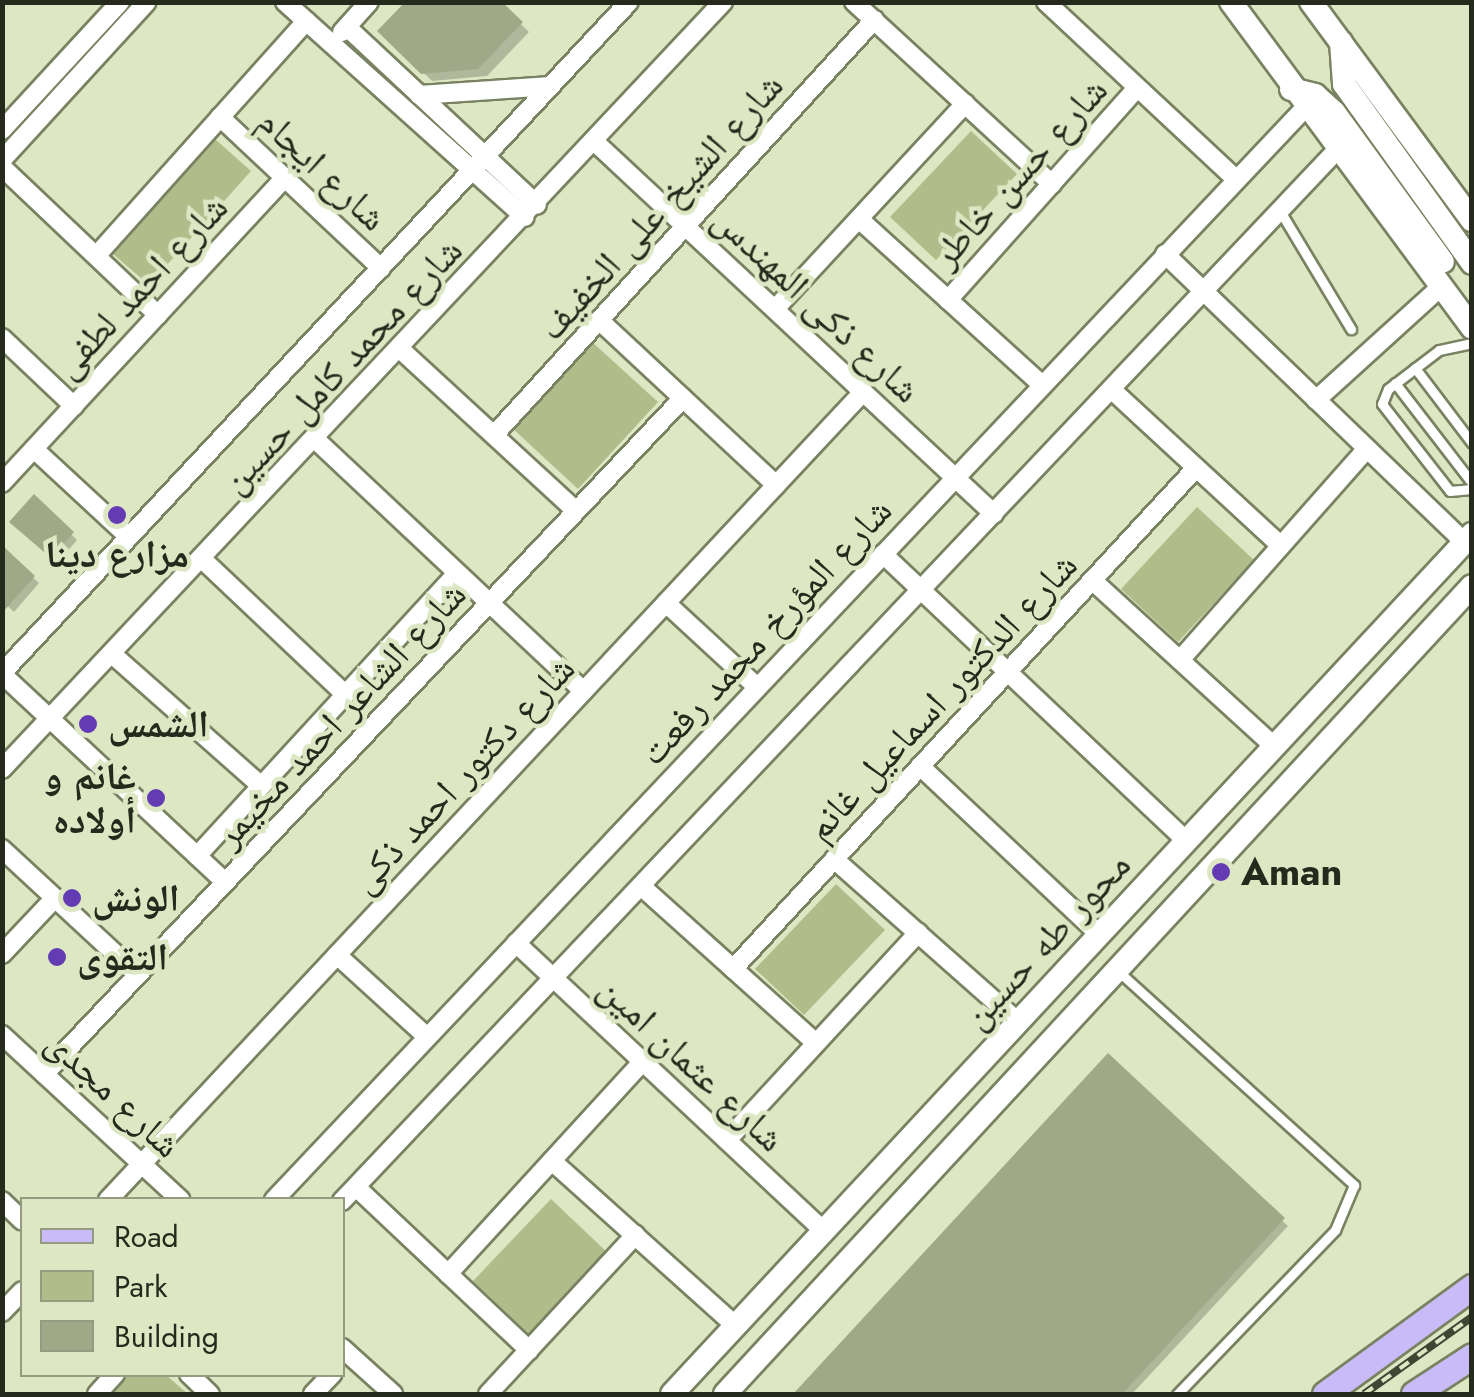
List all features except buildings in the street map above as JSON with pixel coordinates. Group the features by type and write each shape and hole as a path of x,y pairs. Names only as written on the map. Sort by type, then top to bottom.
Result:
{"main road":[{"path":"1325,1394 1472,1286"},
{"path":"1421,1392 1472,1356"}],"street":[{"path":"2,130 120,2"},
{"path":"147,2 2,164 158,315"},
{"path":"285,2 531,211"},
{"path":"331,44 370,2"},
{"name":"شارع محمد كامل حسين","path":"2,673 629,2"},
{"name":"شارع محمد كامل حسين","path":"2,769 724,2"},
{"path":"854,2 1052,184"},
{"path":"1046,2 1236,180"},
{"path":"1231,2 1336,151 1472,328"},
{"path":"1310,2 1472,220"},
{"name":"شارع الشيخ على الخفيف","path":"494,435 874,20"},
{"path":"97,254 306,22"},
{"path":"347,27 420,95 479,163"},
{"path":"1341,42 1344,84 1472,263"},
{"path":"420,95 551,86"},
{"name":"شارع حسن خاطر","path":"948,300 1137,88"},
{"path":"1291,89 1315,95 1334,112 1472,301"},
{"path":"775,310 966,104"},
{"name":"شارع المؤرخ محمد رفعت","path":"277,1197 1305,108"},
{"name":"شارع ايجام","path":"220,116 381,268"},
{"name":"شارع ذكى المهندس","path":"596,142 994,514"},
{"path":"345,1198 1336,151"},
{"name":"شارع احمد لطفى","path":"2,483 285,178"},
{"path":"859,218 1042,385"},
{"path":"1166,254 1367,449 1468,538"},
{"path":"1316,400 1443,286"},
{"path":"599,320 776,485"},
{"path":"2,338 74,406"},
{"path":"400,349 576,511"},
{"path":"1112,390 1281,546"},
{"name":"شارع دكتور احمد ذكى","path":"111,1197 863,392"},
{"name":"شارع الشاعر احمد مخيمر","path":"44,1074 683,398"},
{"path":"315,439 584,691"},
{"path":"34,449 129,538"},
{"path":"1180,660 1367,449"},
{"name":"شارع الدكتور اسماعيل غانم","path":"733,968 1196,468"},
{"name":"محور طه حسين","path":"672,1394 1468,538"},
{"path":"883,554 1186,841"},
{"path":"202,559 346,694"},
{"name":"شارع الشاعر احمد مخيمر","path":"197,856 457,573"},
{"path":"1092,580 1274,746"},
{"name":"محور طه حسين","path":"725,1394 1472,586"},
{"path":"666,603 757,688"},
{"path":"112,654 261,786"},
{"path":"2,673 226,882"},
{"path":"920,766 1099,934"},
{"path":"2,850 138,975"},
{"path":"834,859 1018,1022"},
{"path":"641,886 816,1044"},
{"path":"2,954 54,898"},
{"path":"727,1140 918,933"},
{"name":"شارع عثمان امين","path":"516,943 824,1231"},
{"path":"337,955 427,1037"},
{"name":"شارع مجدى","path":"2,1035 178,1197"},
{"path":"448,1274 642,1062"},
{"path":"930,1114 961,1140"},
{"path":"552,1161 736,1326"},
{"path":"356,1187 529,1350"},
{"path":"488,1394 635,1236"},
{"path":"2,1312 20,1293"},
{"path":"345,1355 393,1394"}],"lane":[{"path":"1280,211 1352,329"},
{"path":"1395,383 1472,486 1450,491 1382,404 1395,383 1439,350 1472,343"},
{"path":"1415,368 1472,442"},
{"path":"1118,971 1354,1185 1335,1230 1177,1394"}],"green space":[{"path":"971,131 1017,174 936,260 890,217"},
{"path":"215,139 251,171 149,285 113,254"},
{"path":"591,341 658,402 578,489 511,427"},
{"path":"1197,507 1254,560 1178,642 1121,589"},
{"path":"836,884 885,930 804,1015 755,969"},
{"path":"551,1199 608,1253 530,1335 473,1281"},
{"path":"126,1377 168,1377 188,1394 110,1394"}],"railway":[{"path":"1364,1394 1472,1317"}],"place":[{"name":"مزارع دينا","path":"117,515"},
{"name":"الشمس","path":"88,724"},
{"name":"غانم و أولاده","path":"156,798"},
{"name":"Aman","path":"1221,872"},
{"name":"الونش","path":"72,898"},
{"name":"التقوى","path":"57,957"}]}
